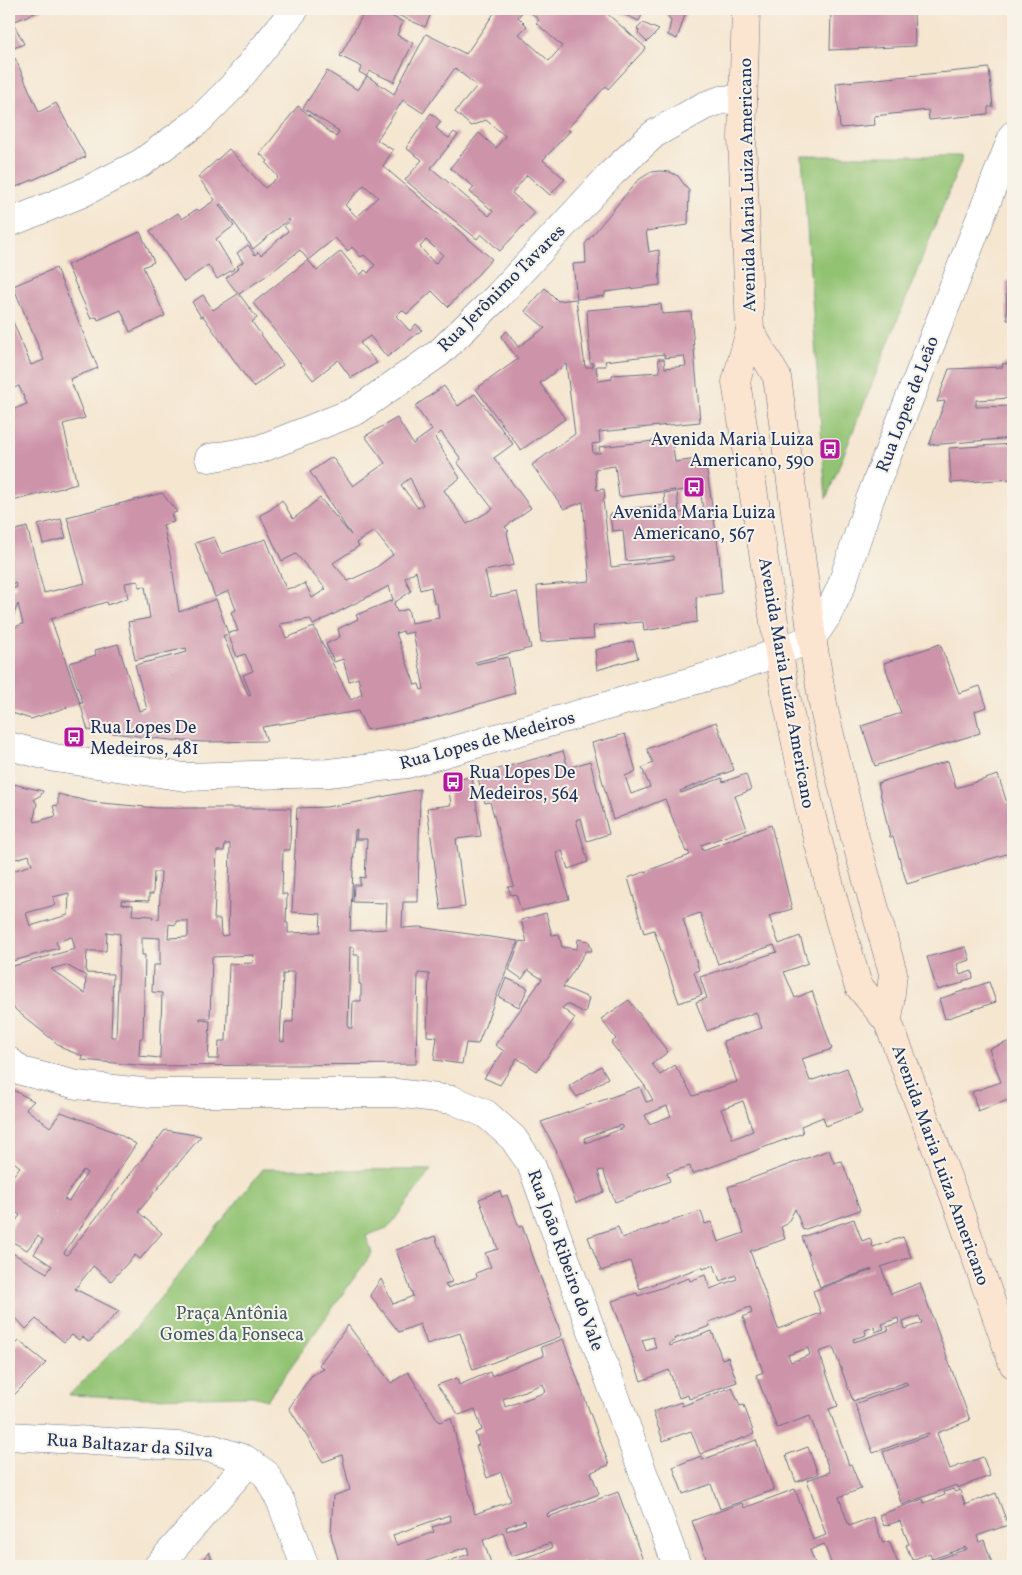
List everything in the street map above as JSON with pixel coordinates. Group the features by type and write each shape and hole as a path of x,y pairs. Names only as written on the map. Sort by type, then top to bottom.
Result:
{"main road":[{"name":"Avenida Maria Luiza Americano","path":"746,9 742,138 750,331 736,382 785,691 810,810 858,985 888,1022 954,1195 1013,1364"},
{"name":"Avenida Maria Luiza Americano","path":"750,331 776,377 812,638 824,710 856,838 893,973 888,1022"}],"street":[{"path":"9,223 80,194 141,162 197,122 232,87 295,9"},
{"name":"Rua Jerônimo Tavares","path":"209,458 260,449 356,410 439,353 498,296 612,173 654,134 712,103 721,100 743,99"},
{"name":"Rua Lopes de Leão","path":"812,638 827,616 841,587 870,499 1013,135"},
{"path":"779,652 812,638"},
{"name":"Rua Lopes de Medeiros","path":"9,746 55,758 185,777 328,773 407,764 720,673 779,652"},
{"name":"Rua João Ribeiro do Vale","path":"9,1061 22,1071 77,1085 151,1093 396,1092 453,1100 486,1114 513,1138 531,1164 678,1566"},
{"name":"Rua Baltazar da Silva","path":"9,1436 211,1448 245,1459 266,1474 282,1502 305,1566"},
{"path":"158,1566 249,1462"}],"green space":[{"path":"802,156 963,156 826,499"},
{"name":"Praça Antônia Gomes da Fonseca","path":"263,1169 431,1170 389,1227 366,1236 372,1253 267,1400 253,1396 148,1398 69,1395 137,1327"}],"building":[{"path":"9,9 44,9 13,22 24,44 9,50"},
{"path":"366,9 378,9 403,22 397,35 413,43 394,82 370,71 366,76 359,72 362,67 340,56"},
{"path":"384,9 433,9 425,27"},
{"path":"497,9 521,9 523,11 518,17 527,26 519,34 549,61 562,46 536,23 539,20 527,9 595,9 600,14 603,10 646,48 608,89 606,86 567,129 570,131 543,160 565,179 550,195 527,175 512,193 535,213 500,251 481,234 477,239 405,180 422,160 406,148 431,113 441,122 436,128 444,135 449,138 454,132 458,135 431,168 489,216 493,211 470,192 474,187 450,168 479,133 496,148 505,136 486,120 471,126 455,112 477,86 455,68 423,113 403,100 377,140 393,150 383,166 492,259 448,307 432,291 407,314 402,310 396,316 410,331 416,324 422,330 387,357 370,336 360,343 377,363 351,378 338,360 313,380 253,303 308,260 300,250 239,294 257,318 252,322 283,365 253,387 192,302 203,295 213,310 238,294 226,278 239,268 237,266 243,262 237,253 248,245 255,255 258,252 261,255 288,231 284,226 290,221 289,219 253,249 221,204 219,205 234,226 216,239 234,269 217,279 208,265 184,282 150,231 178,213 182,219 197,209 199,211 215,200 198,177 229,149 265,188 278,177 266,163 268,161 260,154 298,106 336,137 339,131 303,108 327,71 358,90 367,76 394,94 426,34 466,54","holes":["364,185 378,197 357,217 345,205","335,238 348,251 352,247 361,257 364,255 375,265 368,273 365,270 360,275 341,251 317,271 308,260","426,240 443,255 435,264 420,247"]},
{"path":"611,9 645,9 639,21"},
{"path":"664,9 687,9 677,39 668,35 671,21"},
{"path":"831,9 914,9 915,46 830,50"},
{"path":"643,23 659,30 647,42 638,33 637,29"},
{"path":"15,58 39,112 56,103 86,157 9,190 9,60"},
{"path":"989,68 993,107 988,107 988,114 929,120 928,110 874,116 875,125 840,128 836,83"},
{"path":"651,172 670,172 678,176 689,191 688,225 646,231 649,252 659,250 660,285 605,292 605,296 577,299 573,264 586,263 585,244 637,181"},
{"path":"140,232 154,262 143,267 165,316 130,332 121,310 98,320 97,317 91,319 67,265"},
{"path":"56,268 98,368 70,379 85,418 63,424 77,484 9,502 9,411 27,404 19,386 9,390 9,312 31,365 44,360 13,286"},
{"path":"1006,281 1013,281 1013,320 1007,320"},
{"path":"545,288 558,301 576,299 585,367 593,367 593,363 590,363 587,310 661,304 662,314 691,312 700,422 599,432 600,443 592,444 593,453 600,453 599,447 672,439 675,462 705,458 719,553 722,593 696,597 697,622 644,631 643,622 593,626 594,638 541,642 537,586 590,581 583,502 564,509 532,465 575,434 566,364 540,383 565,419 521,450 476,389 518,359 501,337 507,331 518,347 545,328 525,311","holes":["664,354 665,358 684,356 686,366 665,368 664,359 658,359 660,372 612,375 612,379 598,381 596,366 606,366 605,361","615,466 619,497 675,490 675,492 664,493 665,505 619,510 619,513 610,514 612,531 623,530 626,561 673,556 673,560 611,567 603,500 605,499 604,489 597,490 595,469","700,488 703,509 679,513 677,491"]},
{"path":"1013,363 1013,398 976,400 976,407 1013,406 1013,438 929,445 945,401 937,402 949,369 1003,367 1002,364"},
{"path":"444,386 458,406 475,394 513,444 494,458 531,508 505,527 509,531 507,532 514,565 485,571 491,597 517,592 531,648 475,662 476,664 508,657 515,693 430,719 367,730 358,711 262,727 267,741 204,742 170,740 88,730 80,703 31,719 9,712 9,629 23,624 18,604 9,626 9,590 17,587 15,583 9,584 9,532 27,527 44,593 85,583 67,517 162,493 177,512 171,514 174,522 163,525 171,559 179,612 216,599 228,633 238,631 231,612 236,610 229,591 215,597 195,543 214,537 221,554 266,539 286,589 295,588 305,583 312,598 326,589 296,554 282,561 260,515 270,510 282,500 293,519 320,498 351,535 310,472 332,457 353,486 385,463 365,436 397,418 413,444 432,430 415,406","holes":["441,432 461,459 457,462 493,509 467,524 444,490 460,478 435,438","410,478 423,505 418,508 401,485","374,531 393,555 374,569 348,581 333,563 359,546 356,543","416,571 420,590 431,587 434,603 437,603 439,618 411,623 408,609 397,612 394,603 411,591 405,578","138,581 139,587 145,586 150,618 128,622 135,660 186,648 187,652 135,665 147,709 139,711 118,644 95,650 96,655 69,663 83,703 80,703 51,619 106,602 107,605 128,598 125,583","389,586 393,600 356,615 358,619 338,629 340,637 326,644 334,662 343,659 349,681 358,678 362,694 351,700 314,627 286,638 280,624 310,619 313,625","403,631 404,634 413,632 424,689 421,690 419,684 415,685 396,633","228,634 237,657 245,654 253,671 243,675 251,695 249,696 223,636"]},
{"path":"1013,444 1013,479 951,483 949,448"},
{"path":"61,519 66,538 43,544 38,525"},
{"path":"633,641 638,658 597,670 595,650"},
{"path":"940,644 959,693 980,686 987,707 975,711 980,733 875,766 862,726 901,713 884,663"},
{"path":"716,722 734,770 680,791 681,793 722,778 723,782 746,774 751,790 735,796 747,829 701,845 703,850 771,825 792,909 769,916 779,944 800,936 808,963 784,972 795,998 812,991 832,1049 802,1059 810,1081 847,1068 862,1112 826,1126 823,1117 801,1126 803,1133 692,1174 690,1166 667,1173 670,1181 615,1202 603,1170 598,1171 604,1192 576,1203 556,1150 541,1122 640,1087 646,1102 653,1100 645,1086 611,1043 616,1039 601,1019 629,1000 668,1052 652,1064 660,1075 675,1065 693,1096 737,1082 723,1041 762,1028 756,1012 707,1031 696,1002 707,998 700,977 777,952 774,945 718,964 700,913 683,919 699,970 694,972 702,995 679,1003 654,930 644,933 628,878 690,855 688,851 686,852 665,799 613,820 592,743 625,734 636,771 625,776 631,794 650,787 642,768 653,763 647,749","holes":["743,1101 753,1131 733,1139 721,1109","667,1106 671,1116 649,1124 645,1115","621,1125 623,1128 586,1143 584,1138"]},
{"path":"563,751 568,768 590,761 609,834 587,841 581,818 576,820 588,862 568,869 562,850 556,852 569,899 521,911 516,894 511,895 508,887 514,886 490,802 485,803 477,775"},
{"path":"948,761 956,788 998,775 1007,803 1013,801 1013,852 907,884 893,837 890,837 878,783"},
{"path":"472,776 481,836 456,839 465,907 441,910 427,808 451,805 448,783"},
{"path":"9,783 43,791 41,795 34,799 37,804 35,822 56,816 53,806 58,805 58,794 91,802 157,808 291,808 290,850 283,850 282,894 287,894 286,923 288,923 288,933 320,932 321,914 292,912 297,808 326,807 420,789 418,902 403,902 402,928 420,927 518,941 478,1044 466,1043 462,1064 434,1060 437,1037 427,1036 429,974 418,973 416,1064 148,1066 82,1060 83,1056 64,1049 17,1011 9,1002 9,967 75,949 72,937 56,942 59,948 9,962 9,872 32,865 29,855 9,861","holes":["355,830 357,830 356,839 367,839 365,878 360,877 360,885 354,885 353,902 387,903 386,929 350,931","225,844 230,844 228,935 221,935 220,919 214,919 217,851 224,851","154,872 161,872 159,919 152,918 153,916 132,915 133,905 122,904 121,900 149,901 149,894 153,894","69,893 68,915 30,926 26,913 55,905 53,897","176,921 188,921 188,937 168,938 169,924 176,925","107,932 120,934 116,1037 111,1037 113,974 86,973 87,951 106,951","142,937 160,938 160,965 153,965 152,992 162,993 160,1058 139,1056 140,1038 143,1038 145,955 142,955","350,947 354,947 354,955 359,955 359,984 361,984 361,1001 353,1001 352,1028 348,1028","254,955 253,963 229,964 226,1041 219,1041 218,1059 208,1059 210,1021 200,1020 200,1018 210,1018 212,957","66,965 86,976 85,994 51,969","295,972 293,1022 285,1022 284,1042 280,1041 283,974"]},
{"path":"546,913 552,935 559,934 562,947 577,949 578,939 589,941 592,951 586,951 563,987 589,998 585,1013 567,1004 562,1008 575,1018 537,1071 517,1058 500,1085 484,1078 504,1051 495,1045 542,979 528,970 522,979 509,970 520,941 527,942 521,920"},
{"path":"966,947 970,960 957,964 960,975 972,971 973,978 963,981 963,983 937,990 927,957"},
{"path":"506,978 528,988 519,1007 499,997"},
{"path":"989,982 996,1002 945,1019 939,999"},
{"path":"1013,1040 1013,1105 1011,1099 978,1111 972,1092 1001,1082 989,1049"},
{"path":"601,1066 608,1078 577,1097 569,1086"},
{"path":"9,1088 34,1101 26,1109 50,1127 61,1112 115,1132 136,1144 64,1253 67,1255 165,1130 201,1136 138,1212 162,1233 140,1259 135,1255 111,1281 93,1266 75,1289 119,1311 89,1342 83,1337 79,1340 72,1335 64,1342 36,1319 26,1329 16,1318 9,1324 9,1251 47,1273 52,1266 34,1254 43,1240 38,1236 27,1250 9,1240 9,1231 20,1215 9,1208 9,1181 20,1167 9,1158","holes":["83,1170 87,1173 69,1201 64,1199"]},
{"path":"829,1150 834,1163 842,1161 860,1210 803,1230 795,1209 787,1224 781,1227 785,1239 750,1251 778,1329 821,1313 813,1291 872,1270 820,1287 802,1237 854,1219 862,1241 870,1238 873,1247 903,1237 911,1257 881,1267 891,1294 920,1283 970,1420 937,1433 950,1469 983,1457 990,1476 957,1488 956,1485 902,1505 883,1452 929,1435 928,1433 873,1453 855,1404 908,1384 906,1382 853,1401 833,1347 819,1352 838,1406 829,1409 849,1465 851,1464 861,1489 839,1497 849,1526 873,1517 883,1543 889,1541 899,1566 832,1566 824,1544 810,1550 816,1566 709,1566 692,1521 742,1503 744,1508 795,1489 813,1540 826,1535 807,1480 830,1472 810,1416 777,1428 756,1375 763,1372 743,1317 752,1313 750,1307 709,1322 710,1326 674,1339 675,1341 669,1343 670,1346 712,1331 722,1359 728,1357 737,1382 689,1399 688,1395 679,1398 669,1370 641,1381 612,1301 637,1293 638,1296 689,1278 690,1281 705,1275 710,1289 737,1279 736,1275 720,1281 714,1265 703,1269 702,1267 640,1289 630,1261 601,1271 588,1237 618,1227 622,1238 701,1211 705,1224 711,1222 718,1242 744,1233 728,1187","holes":["919,1316 922,1323 905,1329 903,1322","898,1318 899,1323 887,1327 889,1330 854,1342 853,1339 866,1335 865,1330 874,1327 875,1332 884,1329 882,1324","653,1337 656,1348 646,1351 642,1340","808,1348 810,1355 791,1362 788,1355"]},
{"path":"500,1191 502,1197 507,1195 519,1227 522,1226 562,1336 473,1370 460,1333 427,1344 420,1324 399,1332 370,1295 381,1279 393,1304 413,1296 396,1250 435,1236 452,1282 445,1284 447,1288 477,1277 476,1273 491,1267 485,1253 498,1249 479,1199"},
{"path":"348,1325 391,1383 408,1372 439,1422 451,1418 475,1514 511,1501 501,1472 487,1478 476,1446 479,1445 475,1433 482,1430 475,1409 459,1415 437,1385 457,1378 459,1385 490,1372 491,1376 544,1356 541,1347 563,1339 609,1465 591,1472 599,1494 547,1514 548,1517 618,1492 645,1566 605,1566 603,1561 587,1566 584,1563 576,1566 511,1566 510,1563 552,1548 550,1543 511,1556 503,1532 483,1540 492,1566 435,1566 469,1554 467,1547 412,1566 340,1566 331,1535 333,1496 350,1490 342,1455 323,1462 289,1408 311,1376 324,1369 319,1365","holes":["543,1384 546,1392 505,1407 503,1399","449,1515 451,1521 432,1527 434,1532 397,1545 393,1535","525,1520 526,1524 507,1531 506,1527"]},
{"path":"19,1341 46,1363 9,1400 9,1352"},
{"path":"732,1387 740,1406 744,1405 754,1434 700,1454 691,1431 663,1441 653,1412 681,1402 682,1406"},
{"path":"756,1440 774,1490 720,1509 711,1484 683,1494 673,1467 701,1456 702,1460"},
{"path":"808,1447 818,1474 796,1482 786,1455"},
{"path":"953,1489 955,1492 960,1490 965,1505 996,1493 1008,1525 977,1536 979,1542 984,1540 993,1566 916,1566 932,1559 930,1553 912,1560 906,1545 909,1544 900,1521 884,1526 879,1515 923,1499 924,1503 945,1495 944,1492","holes":["966,1547 967,1549 933,1561 932,1559"]},
{"path":"209,1552 214,1566 197,1566"}],"place":[{"name":"Avenida Maria Luiza Americano, 590","path":"830,449"},
{"name":"Avenida Maria Luiza Americano, 567","path":"694,487"},
{"name":"Rua Lopes De Medeiros, 481","path":"74,737"},
{"name":"Rua Lopes De Medeiros, 564","path":"453,782"}]}
